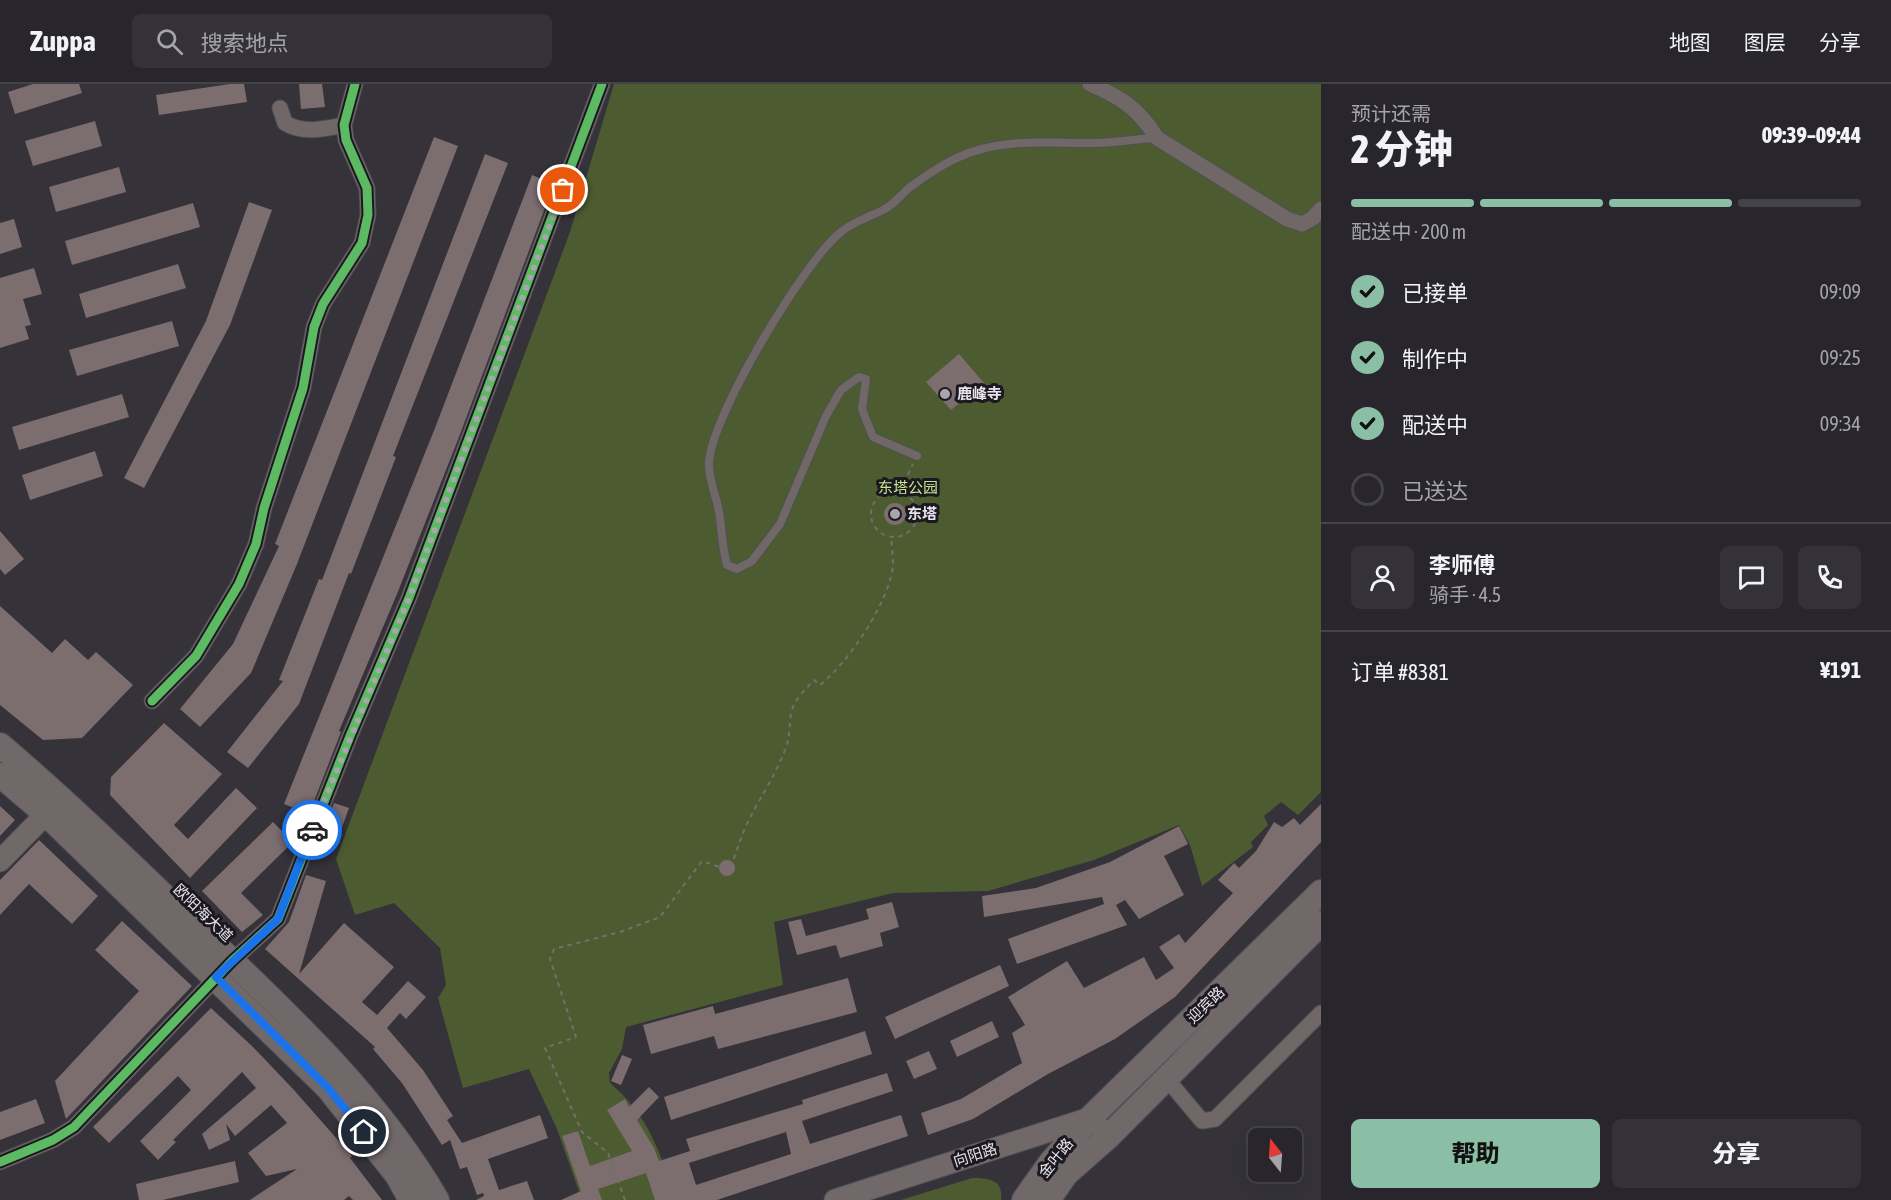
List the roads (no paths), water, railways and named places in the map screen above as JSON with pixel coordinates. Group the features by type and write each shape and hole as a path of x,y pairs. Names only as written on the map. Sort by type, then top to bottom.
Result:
{"main road":[{"name":"欧阳海大道","path":"0,745 61,798 224,969 328,1088 397,1175 411,1200"},
{"name":"欧阳海大道","path":"0,775 345,1072 415,1162 437,1200"},
{"path":"0,861 46,814"},
{"name":"迎宾路","path":"1090,1118 1321,892"},
{"name":"迎宾路","path":"1108,1137 1321,922"},
{"path":"1090,1118 1108,1137"},
{"name":"向阳路","path":"835,1200 1090,1118"},
{"name":"金叶路","path":"1024,1200 1051,1162 1090,1118"},
{"name":"金叶路","path":"1048,1200 1066,1174 1108,1137"}],"street":[{"path":"152,701 196,656 239,584 256,544 264,508 303,388 314,327 323,304 362,243 368,215 368,188 346,140 344,125 355,84"},
{"path":"0,1162 53,1140 74,1127 224,969 278,919 350,736 409,598 602,84"},
{"path":"1090,84 1125,100 1144,117 1157,138 1287,219 1302,224 1313,218 1321,209"},
{"path":"280,108 285,123 295,129 317,130 344,125"},
{"path":"1166,1078 1202,1121 1215,1119 1321,1013"}],"lane":[{"path":"917,456 873,437 862,409 866,379 859,377 841,390 826,416 780,524 752,561 737,569 727,565 720,542 719,515 709,464 715,436 748,364 818,255 840,232 859,220 886,208 911,187 959,157 983,149 1017,142 1058,140 1090,143 1157,138"}],"place":[{"name":"鹿峰寺","path":"945,394"},
{"name":"东塔","path":"895,514"}],"park label":[{"name":"东塔公园","path":"908,488"}]}
